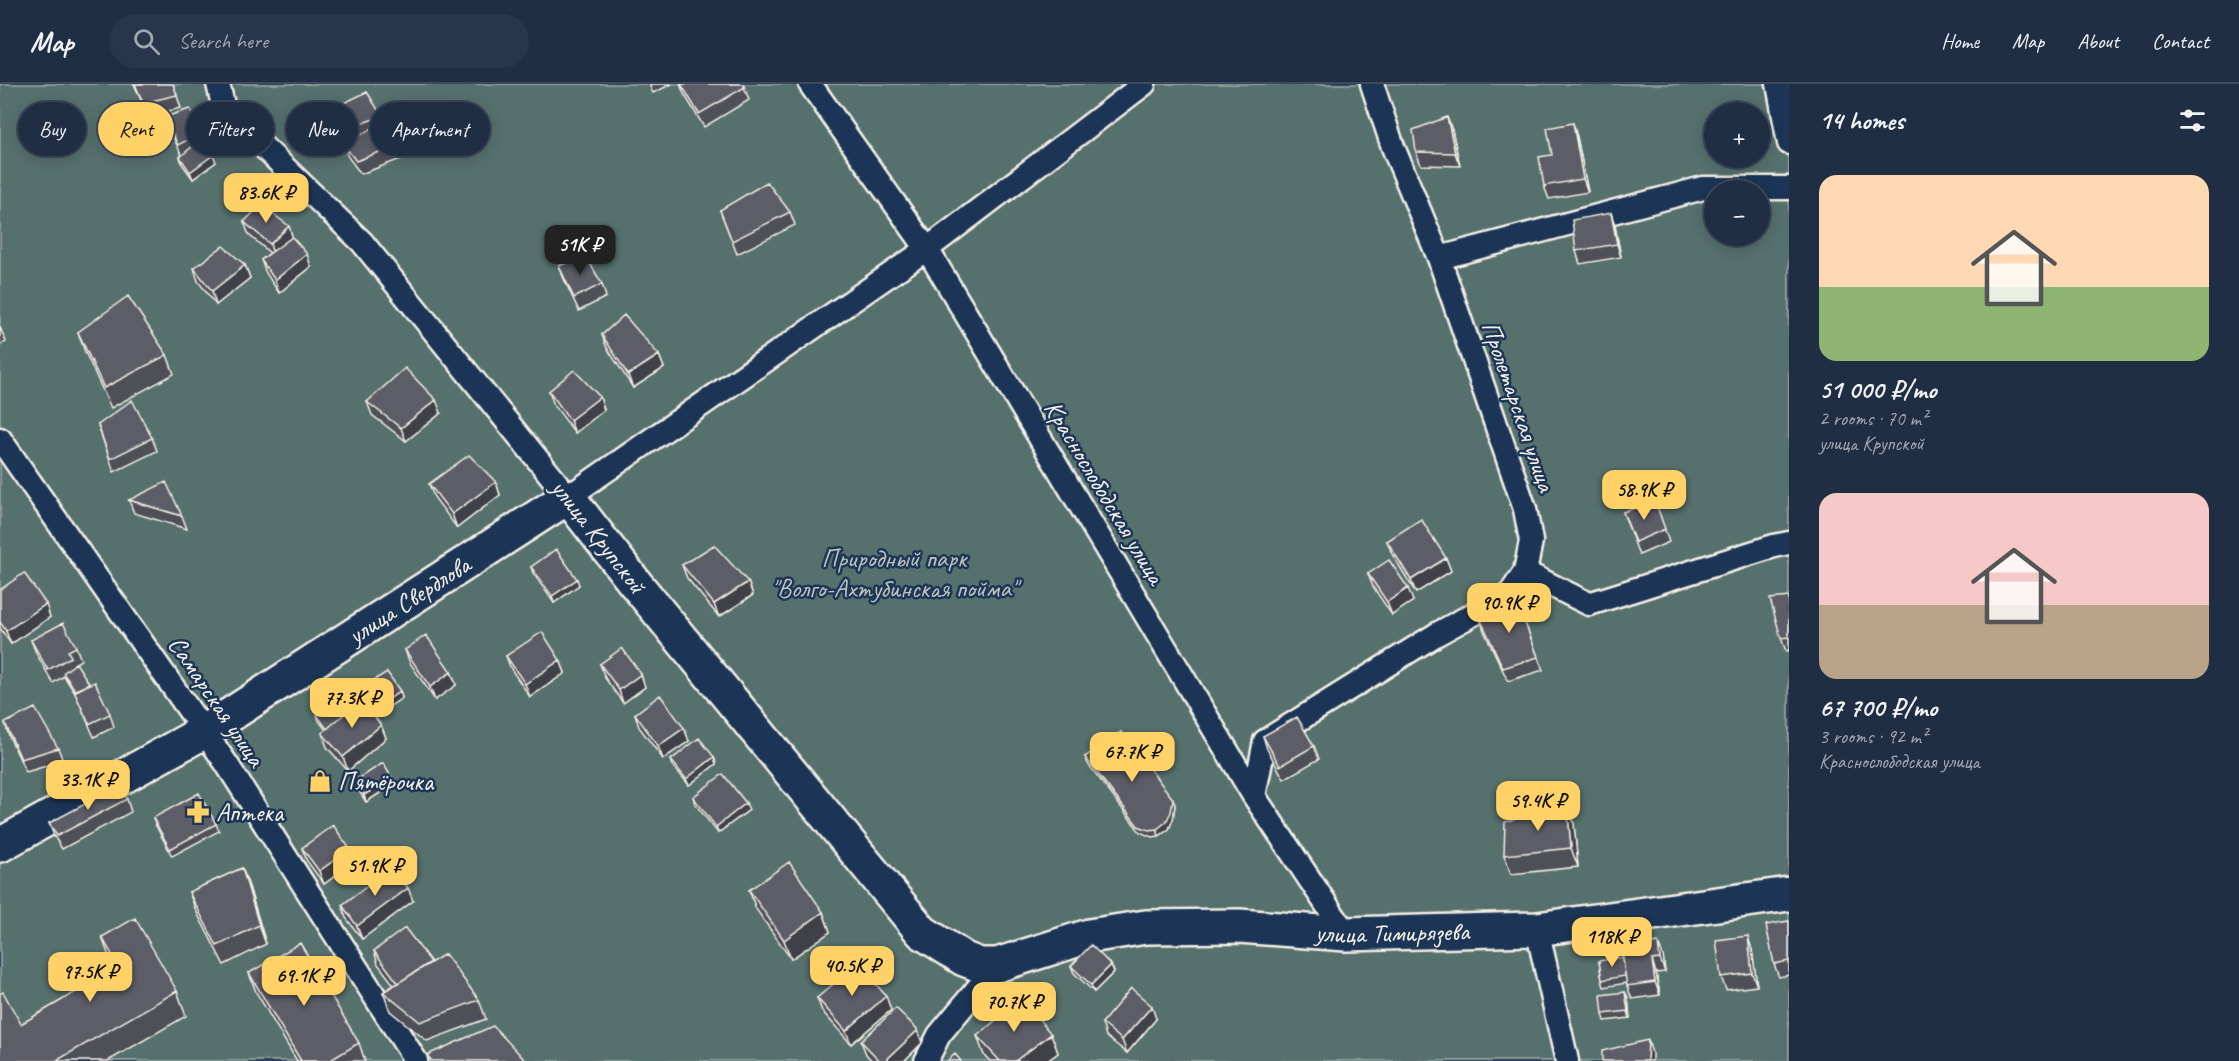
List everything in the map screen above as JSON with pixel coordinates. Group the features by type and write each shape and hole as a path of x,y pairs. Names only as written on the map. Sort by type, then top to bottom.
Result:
{"street":[{"name":"улица Крупской","path":"218,84 224,109 362,242 635,583 922,932 964,959 980,965 997,965"},
{"name":"Краснослободская улица","path":"810,84 927,249 1254,796 1346,934"},
{"path":"568,497 927,249 1144,84"},
{"name":"Пролетарская улица","path":"1254,796 1264,741 1437,634 1510,594 1525,572 1531,541 1525,509 1439,258 1393,147 1372,84"},
{"path":"1778,84 1789,143"},
{"path":"1439,258 1703,188 1789,188"},
{"name":"Самарская улица","path":"0,439 204,731 416,1061"},
{"name":"улица Свердлова","path":"0,844 204,731 568,497"},
{"path":"1525,572 1589,604 1789,543"},
{"name":"улица Тимирязева","path":"997,965 1089,936 1146,927 1239,926 1346,934 1537,929 1789,894"},
{"path":"1537,929 1567,1061"},
{"path":"926,1061 939,1035 997,965"}],"green space":[{"name":"Природный парк \"Волго-Ахтубинская пойма\"","path":"0,84 1789,84 1789,1061 0,1061"}],"building":[{"path":"135,84 173,84 177,95 143,102"},
{"path":"681,84 743,84 745,87 699,114"},
{"path":"367,92 373,102 370,102 370,120 358,125 358,102 346,102"},
{"path":"186,110 186,141 178,145 174,136 174,114"},
{"path":"1447,117 1455,153 1416,152 1413,130"},
{"path":"1573,123 1583,179 1544,186 1539,157 1552,155 1547,128"},
{"path":"370,130 370,156 356,161 352,156 358,156 358,136"},
{"path":"186,152 186,156 212,156 190,172 180,157"},
{"path":"767,182 790,212 732,241 720,210"},
{"path":"261,205 289,226 270,244 244,222"},
{"path":"1611,213 1617,244 1576,251 1572,220"},
{"path":"292,237 307,254 275,280 261,260"},
{"path":"223,246 245,265 212,291 194,268"},
{"path":"585,255 602,284 574,298 559,266"},
{"path":"128,296 167,355 104,388 78,332"},
{"path":"624,315 659,355 628,375 602,335"},
{"path":"405,368 436,400 401,428 367,402"},
{"path":"574,370 600,397 570,420 549,391"},
{"path":"132,400 152,438 110,459 98,425"},
{"path":"469,455 496,482 452,514 429,484"},
{"path":"166,482 182,516 129,500"},
{"path":"1655,501 1665,529 1635,542 1623,512"},
{"path":"1421,519 1446,558 1411,580 1387,541"},
{"path":"714,545 748,582 714,604 682,565"},
{"path":"556,549 577,579 552,596 531,567"},
{"path":"1389,560 1408,588 1387,602 1368,574"},
{"path":"24,573 46,604 6,631 0,622 0,590"},
{"path":"1515,597 1538,657 1503,668 1480,618"},
{"path":"1789,597 1789,637 1781,638 1770,599"},
{"path":"63,623 76,647 68,651 71,657 48,670 31,640"},
{"path":"542,632 560,660 525,684 506,656"},
{"path":"426,635 451,672 430,687 405,650"},
{"path":"622,648 641,674 619,690 600,664"},
{"path":"76,663 89,683 76,691 63,673"},
{"path":"387,672 400,691 385,702 371,682"},
{"path":"95,682 110,714 89,724 74,691"},
{"path":"660,695 684,728 658,746 635,714"},
{"path":"361,700 381,725 343,757 322,733"},
{"path":"336,701 345,713 327,729 317,715"},
{"path":"35,708 58,748 21,759 5,723"},
{"path":"1297,717 1314,746 1280,766 1263,736"},
{"path":"1121,732 1173,799 1171,812 1166,822 1157,829 1149,830 1138,826 1085,757"},
{"path":"699,738 714,757 686,779 671,760"},
{"path":"383,763 392,778 364,795 355,781"},
{"path":"723,774 746,803 716,827 693,797"},
{"path":"119,786 127,799 57,836 49,823"},
{"path":"199,793 216,824 170,849 153,818"},
{"path":"1567,805 1571,848 1504,855 1505,822"},
{"path":"333,825 350,849 319,871 302,848"},
{"path":"789,862 823,912 784,940 749,890"},
{"path":"393,867 408,888 357,926 342,905"},
{"path":"242,868 259,925 217,946 189,892"},
{"path":"135,918 177,991 56,1061 0,1061 0,994 3,992 21,1024 119,967 102,937"},
{"path":"1789,921 1789,961 1774,964 1766,925"},
{"path":"405,928 431,962 398,983 374,951"},
{"path":"1748,936 1752,973 1721,977 1716,940"},
{"path":"300,943 359,1043 329,1061 301,1061 249,973"},
{"path":"1658,943 1660,959 1652,960 1655,982 1627,986 1621,949"},
{"path":"1091,945 1111,965 1091,985 1071,966"},
{"path":"445,954 479,1000 420,1022 383,992"},
{"path":"1623,957 1625,976 1602,980 1599,961"},
{"path":"858,963 886,996 846,1031 817,998"},
{"path":"1131,988 1152,1006 1122,1040 1102,1023"},
{"path":"1625,992 1628,1011 1603,1014 1601,995"},
{"path":"1022,998 1051,1034 1015,1061 1000,1061 977,1036"},
{"path":"896,1008 918,1030 885,1061 880,1061 861,1041"},
{"path":"493,1026 526,1061 432,1061 427,1055"},
{"path":"1648,1040 1647,1061 1602,1061 1602,1051"},
{"path":"955,1054 961,1061 947,1061"}],"place":[{"name":"Пятёрочка","path":"320,781"},
{"name":"Аптека","path":"198,812"}]}
